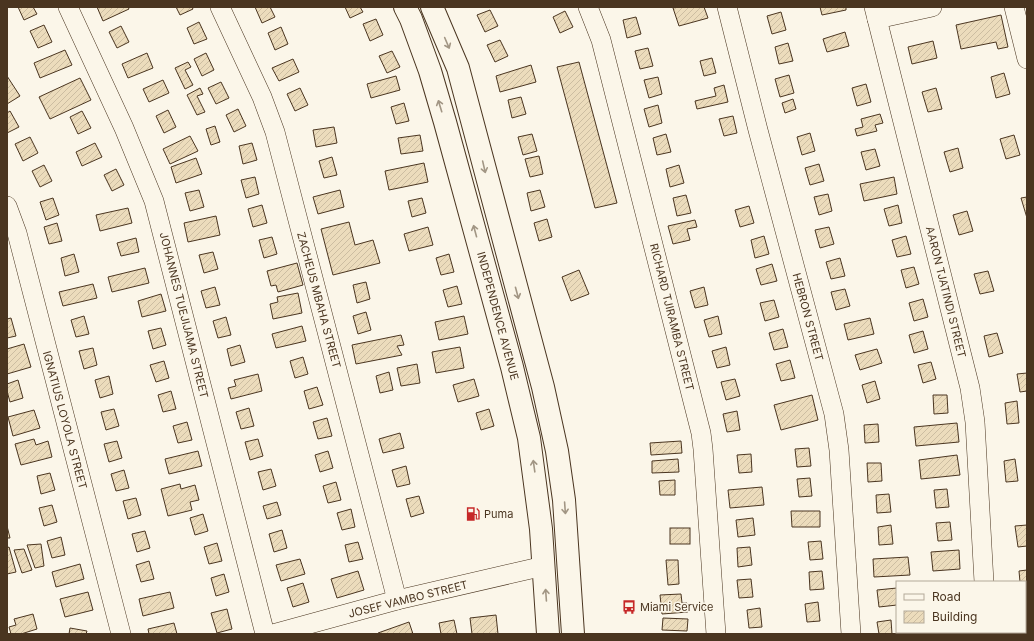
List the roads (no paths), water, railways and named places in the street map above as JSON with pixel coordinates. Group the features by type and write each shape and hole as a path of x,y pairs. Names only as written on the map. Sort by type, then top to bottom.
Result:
{"main road":[{"name":"INDEPENDENCE AVENUE","path":"406,7 446,122 512,367 530,444 541,529 548,634"},
{"path":"432,7 458,68 543,387 558,451 564,500 573,634"}],"street":[{"name":"JOHANNES TUEJIJAMA STREET","path":"68,7 124,128 154,201 265,634"},
{"name":"ZACHEUS MBAHA STREET","path":"220,7 262,97 275,132 397,600"},
{"name":"RICHARD TJIRAMBA STREET","path":"588,7 601,40 701,433 716,634"},
{"name":"HEBRON STREET","path":"726,7 834,414 839,450 851,634"},
{"path":"876,13 932,7"},
{"path":"1014,7 1027,59"},
{"name":"AARON TJATINDI STREET","path":"876,13 970,388 975,422 984,581"},
{"name":"IGNATIUS LOYOLA STREET","path":"7,206 18,238 121,634"},
{"name":"JOSEF VAMBO STREET","path":"273,634 397,600 544,566"}],"place":[{"name":"Puma","path":"473,514"},
{"name":"Miami Service","path":"629,607"}]}
